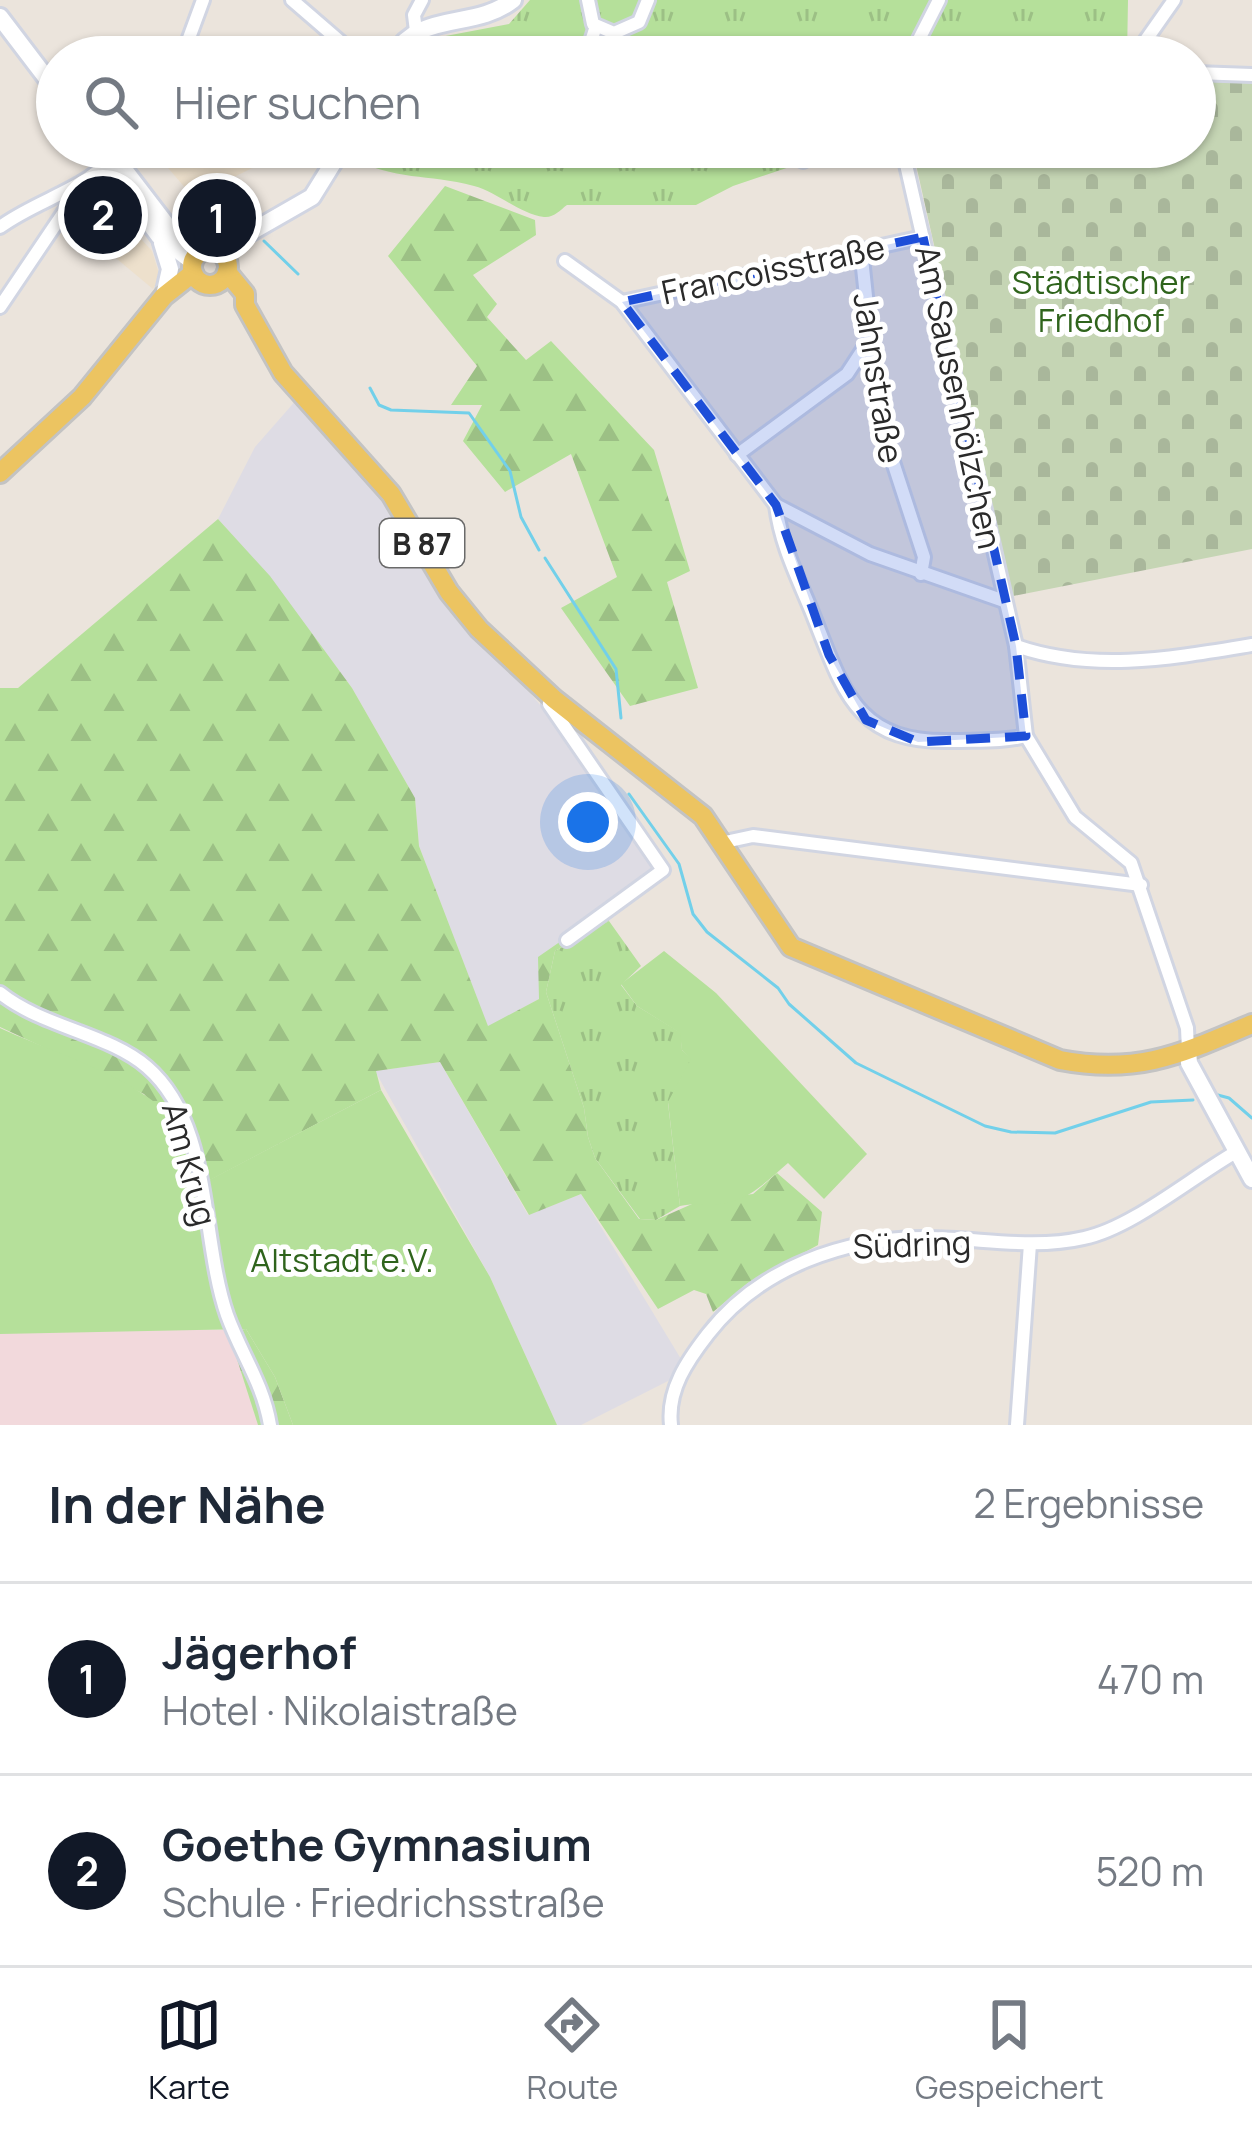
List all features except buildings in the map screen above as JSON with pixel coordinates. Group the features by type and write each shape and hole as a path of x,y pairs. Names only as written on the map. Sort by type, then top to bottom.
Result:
{"main road":[{"path":"411,36 434,22 481,17 513,0"},
{"path":"0,16 36,63"},
{"path":"121,168 170,260 159,302"},
{"path":"124,168 172,232 210,267"},
{"path":"0,473 93,386 159,302 248,233 320,190 332,168"},
{"path":"159,236 210,267"},
{"name":"B 87","path":"210,267 245,305 291,384 392,494 449,592 496,647 554,699 683,798 724,842 786,940 804,957 1060,1060 1131,1068 1252,1024"},
{"path":"1188,1050 1189,1064 1252,1179"}],"street":[{"path":"190,36 203,0"},
{"path":"292,0 334,36"},
{"path":"416,31 414,15 422,0"},
{"path":"588,0 596,26 593,36"},
{"path":"596,26 614,33 631,28 643,17 648,0"},
{"path":"921,36 939,0"},
{"path":"1148,36 1174,0"},
{"path":"1216,74 1252,75"},
{"path":"0,227 74,187 96,168"},
{"name":"Am Sausenhölzchen","path":"907,168 1016,646 1026,736"},
{"path":"0,307 68,206 74,187"},
{"name":"Francoisstraße","path":"622,302 923,237"},
{"name":"Jahnstraße","path":"861,249 867,344 893,473 924,557 922,574"},
{"path":"565,262 622,302 776,505 785,544 829,656 844,690 866,720 896,738 918,742 1026,736 1075,817 1131,863 1187,1028 1188,1050"},
{"path":"737,454 847,374 867,344"},
{"path":"776,505 870,554 1004,601"},
{"path":"1016,646 1049,657 1108,663 1252,645"},
{"path":"554,699 549,704 663,870 567,940"},
{"path":"724,842 753,836 1142,885"},
{"name":"Am Krug","path":"0,993 19,1008 141,1061 170,1088 188,1130 227,1316 264,1393 269,1425"},
{"name":"Südring","path":"671,1425 676,1384 711,1330 764,1283 813,1257 871,1239 1030,1244 1090,1238 1236,1152"},
{"path":"1017,1425 1030,1244"}],"highlighted area":[{"path":"923,237 1016,646 1026,736 918,742 866,720 829,655 776,505 622,302"}],"shaded area":[{"path":"168,168 252,168 193,197"},
{"path":"97,191 152,251 160,277 153,289 69,219"},
{"path":"298,398 390,496 446,594 541,706 656,865 656,874 539,957 539,999 488,1027 419,846 415,798 352,688 270,577 218,519 255,447"},
{"path":"440,1062 528,1215 581,1194 681,1359 670,1380 581,1425 557,1425 490,1277 375,1071"},
{"path":"15,1330 228,1330 258,1425 0,1425 0,1334"}],"green space":[{"path":"530,0 1128,0 1127,36 446,36 509,24"},
{"name":"Städtischer Friedhof","path":"1252,74 1252,549 1013,596 917,168 1216,168 1216,75"},
{"path":"379,168 787,168 696,205 567,205 544,217 474,186"},
{"path":"445,186 535,220 536,235 473,275 497,304 487,317 526,360 551,341 654,450 690,571 667,582 698,688 630,706 561,608 617,577 571,454 505,492 463,441 482,405 451,405 477,366 388,256"},
{"path":"218,519 270,576 352,688 415,798 419,846 488,1026 539,999 538,957 603,912 609,921 555,951 546,992 584,1108 595,1158 639,1219 656,1220 701,1200 753,1194 777,1173 822,1212 818,1245 748,1283 713,1312 706,1294 694,1290 658,1309 581,1194 529,1215 440,1062 376,1071 381,1090 191,1190 183,1136 144,1094 0,1027 0,688 18,688"},
{"path":"609,921 641,966 621,985 637,1006 681,1033 682,1050 692,1059 668,1103 680,1206 656,1220 640,1219 595,1158 584,1108 546,992 555,951"},
{"path":"664,951 716,993 867,1154 824,1199 788,1163 739,1199 680,1206 668,1102 691,1059 682,1050 680,1033 637,1006 621,984"},
{"name":"Altstadt e.V.","path":"0,1028 101,1071 151,1099 182,1134 192,1189 381,1090 490,1277 557,1425 293,1425 275,1377 246,1329 0,1334"},
{"path":"246,1329 275,1377 293,1425 258,1425 228,1331"}],"waterway":[{"path":"264,241 298,274"},
{"path":"370,388 379,405 391,410 469,413 510,471 521,517 539,550"},
{"path":"545,558 616,669 621,718"},
{"path":"629,794 679,864 693,914 707,932 778,988 789,1004 856,1063 985,1126 1011,1132 1055,1133 1151,1102 1193,1100"},
{"path":"1214,1094 1229,1098 1252,1118"}],"place":[{"name":"Goethe Gymnasium","path":"103,215"},
{"name":"Jägerhof","path":"217,218"}]}
